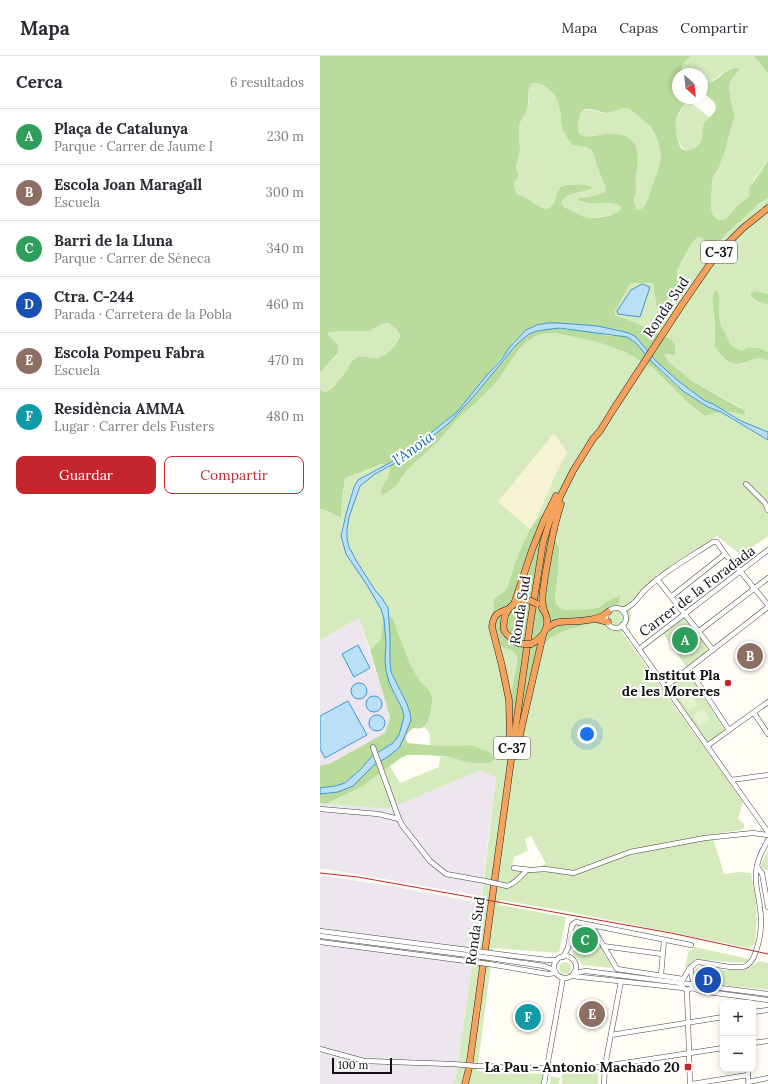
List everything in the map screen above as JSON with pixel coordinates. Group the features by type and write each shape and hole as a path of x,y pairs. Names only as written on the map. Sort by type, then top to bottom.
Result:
{"highway":[{"name":"Ronda Sud","path":"465,1084 469,1068 529,633 543,543 550,520 573,471 704,273 722,249 768,208"},
{"path":"514,604 532,550 550,507 574,462 593,439"},
{"path":"547,628 547,617 542,601 555,522 563,498 593,439"},
{"path":"509,775 507,764 510,731 509,700 492,628 492,622 499,612 524,600 537,604 544,610"},
{"path":"508,608 504,616 504,630 511,639 518,643 531,644 543,635"},
{"path":"509,775 514,760 543,635 547,628 560,622 596,619 604,616 608,612"},
{"path":"547,617 560,622"},
{"path":"596,619 608,622"},
{"name":"C-37","path":"461,1084 469,1068"},
{"name":"C-37","path":"468,1084 469,1068"}],"street":[{"path":"746,484 765,503 768,510"},
{"path":"622,610 631,606 657,579 713,542 717,542 725,554 755,588 768,606 665,687"},
{"name":"Carrer de la Foradada","path":"639,649 768,550"},
{"path":"672,596 725,554"},
{"path":"698,632 768,578"},
{"path":"657,579 672,596 713,650"},
{"path":"619,608 626,614 622,626 613,627 608,622 608,612 619,608"},
{"path":"622,626 768,832"},
{"path":"692,674 729,730"},
{"path":"707,746 768,702"},
{"path":"754,713 768,733"},
{"path":"374,749 402,825 430,860 446,874 507,886 515,882 527,870"},
{"path":"730,780 768,775"},
{"path":"320,809 378,814 399,819"},
{"path":"514,868 527,870 545,869 574,873 630,852 704,838 753,833 768,835"},
{"path":"686,984 692,967 697,962 744,966 753,960 759,944 761,924 756,879 757,866 768,840"},
{"path":"757,866 762,873 768,907"},
{"path":"756,879 762,873 768,873"},
{"path":"569,957 568,948 572,925 576,922 691,945"},
{"path":"591,925 617,969 661,975 701,991 768,1000"},
{"path":"320,931 476,953 544,966 555,971 557,975 563,978 586,971"},
{"path":"320,936 476,953"},
{"path":"661,975 664,940"},
{"path":"320,942 489,964 548,974 555,971"},
{"path":"603,946 662,954"},
{"path":"544,966 556,962 563,956 568,948"},
{"path":"490,956 556,962"},
{"path":"563,956 569,957 580,968 586,971 768,994"},
{"path":"555,971 556,962"},
{"path":"573,974 576,970 576,964"},
{"path":"692,967 692,979"},
{"path":"573,974 620,981 686,984 692,979"},
{"path":"692,979 688,977 686,984 691,1084 748,1075 748,1083 768,1078"},
{"path":"544,1084 563,978"},
{"path":"604,1084 620,981"},
{"path":"756,1012 768,1010"},
{"path":"611,1035 720,1018"},
{"path":"756,1043 768,1041"},
{"path":"320,1049 364,1060 546,1068 598,1067 720,1048"}],"shaded area":[{"path":"554,433 567,453 530,529 498,502"},
{"path":"359,618 390,717 385,733 331,763 320,766 320,640"},
{"path":"481,769 496,778 481,896 320,869 320,803 388,809"},
{"path":"325,876 392,886 481,903 456,1076 453,1084 320,1084 320,877"}],"green space":[{"path":"320,56 691,56 684,63 682,68 672,68 672,104 685,104 678,114 676,122 680,147 685,150 694,148 699,144 702,137 704,123 716,109 715,103 708,97 708,83 712,82 729,70 739,68 729,85 731,102 735,116 725,152 713,177 711,208 713,215 718,220 725,220 739,204 750,196 750,187 768,161 768,198 760,203 726,234 712,250 710,250 702,238 697,237 677,270 678,283 674,291 657,310 653,283 631,283 615,311 615,316 624,318 671,339 675,347 674,355 664,354 669,362 692,381 742,409 745,412 745,415 725,411 705,401 677,380 655,360 633,335 598,326 561,323 537,325 526,330 513,343 457,412 413,447 386,465 382,464 345,478 341,518 320,509 320,390 325,392 332,388 346,372 354,359 361,356 375,358 383,356 393,347 400,336 397,329 388,323 382,324 369,331 339,331 327,333 338,345 338,353 320,373","holes":["532,83 541,84 553,93 560,109 562,128 572,145 587,147 592,150 604,183 606,189 605,192 578,199 587,203 615,204 620,206 621,209 618,212 604,217 584,217 564,207 561,203 571,194 587,191 591,189 592,186 562,186 558,191 554,203 549,208 540,207 529,199 517,194 514,183 518,176 516,167 520,150 520,123 528,106 529,87","623,108 629,108 652,128 658,141 661,155 659,167 646,203 643,208 637,210 634,202 638,159 635,144 631,139 616,134 586,136 580,134 578,128 579,119 583,110 590,109 608,113"]},
{"path":"691,56 753,56 768,74 768,161 753,181 750,196 739,204 725,220 718,220 713,215 711,208 712,184 713,177 725,152 735,116 731,102 729,85 739,68 730,69 708,83 708,68 683,68 684,63"},
{"path":"753,56 768,56 768,74 759,62"},
{"path":"532,83 541,84 555,97 559,105 563,130 571,143 588,147 593,151 606,189 605,192 593,196 583,197 582,203 611,202 620,206 621,209 618,212 604,216 584,217 564,207 561,203 571,194 587,191 591,189 592,186 566,185 561,187 554,203 549,208 540,207 529,199 517,194 514,183 520,150 519,129 520,123 529,103 529,87"},
{"path":"685,104 693,104 710,118 706,122 700,142 692,149 685,150 680,144 677,135 677,117"},
{"path":"623,108 629,108 652,128 658,141 661,153 659,167 646,203 643,208 637,210 634,202 638,159 635,144 631,139 616,134 583,135 580,134 578,128 581,114 587,109 608,113"},
{"path":"768,198 768,294 757,291 754,298 768,305 768,352 759,348 749,347 742,351 731,345 722,328 719,316 719,304 714,293 714,301 715,346 722,357 729,362 738,364 758,359 768,361 768,432 741,421 725,411 745,415 740,407 692,381 669,362 664,354 671,355 649,330 624,318 615,316 615,311 631,283 653,283 657,309 674,291 678,283 677,270 697,237 702,238 710,250 715,247 746,215"},
{"path":"715,290 718,292 721,325 731,345 742,351 749,347 759,348 768,352 768,361 757,359 741,364 735,364 729,362 716,349 713,302"},
{"path":"757,291 768,294 768,305 751,296 751,293"},
{"path":"386,323 395,327 400,334 393,348 375,358 362,356 354,359 346,372 331,389 325,392 320,390 320,373 337,355 338,345 327,333 371,330"},
{"path":"559,328 589,331 611,336 622,336 633,340 649,359 675,384 701,403 721,412 705,416 687,402 653,368 627,353 598,342 555,333 546,333 536,336 525,343 495,384 459,417 438,442 409,468 394,488 382,495 380,492 389,473 389,467 411,454 449,423 523,338 537,331"},
{"path":"546,333 555,333 599,342 627,353 653,368 687,402 705,416 721,412 768,440 768,536 741,555 717,536 657,575 627,605 631,616 630,623 622,632 743,802 738,819 744,824 744,828 713,836 724,874 739,872 751,873 756,902 757,921 755,944 749,948 565,911 500,900 499,905 566,917 559,953 493,948 477,1071 544,1074 542,1084 453,1084 456,1076 481,903 496,778 481,770 388,809 326,804 363,786 390,766 400,783 439,767 440,757 450,757 472,763 488,763 489,752 471,745 430,745 429,733 424,727 431,711 432,701 430,692 419,681 414,673 393,618 391,616 388,618 385,603 365,575 352,553 347,537 347,530 350,513 360,486 370,478 389,467 389,473 380,492 382,494 394,488 409,468 438,442 459,417 495,384 518,351 532,338","holes":["554,433 567,453 554,477 537,517 541,514 546,527 556,538 559,548 555,597 556,604 563,609 591,609 600,607 607,601 620,597 619,603 609,607 589,624 564,631 550,638 539,651 532,682 521,760 518,725 513,720 511,714 517,657 513,651 504,648 490,620 494,609 493,600 507,588 530,529 498,502","531,836 546,864 539,867 512,866 514,857 528,851 525,839"]},
{"path":"383,464 386,465 365,476 358,481 354,487 350,496 341,535 345,551 370,589 382,613 384,619 381,639 370,650 359,618 320,640 320,509 341,518 345,478"},
{"path":"541,514 543,514 546,527 555,537 559,548 555,597 556,604 563,609 568,610 591,609 600,607 607,601 620,596 619,603 609,607 589,624 564,631 550,638 539,651 532,682 521,761 517,760 516,756 518,725 513,720 510,706 517,657 513,651 504,648 499,644 490,620 494,609 493,600 507,588 524,542 532,526"},
{"path":"391,616 412,669 417,678 430,691 432,697 431,712 425,726 422,728 413,728 407,735 406,741 408,743 427,745 471,745 489,752 494,757 494,760 488,763 472,763 450,757 407,755 363,786 326,804 320,803 320,794 328,794 369,770 399,748 407,704 391,672 388,618"},
{"path":"684,617 708,647 707,651 686,667 663,633"},
{"path":"383,619 392,689 404,714 401,730 394,741 373,755 349,780 337,785 320,788 320,766 331,763 385,733 390,717 370,650 381,639"},
{"path":"687,672 725,730 708,742 706,742 668,688"},
{"path":"688,690 698,705 689,711 679,697"},
{"path":"703,709 710,719 700,726 693,716"},
{"path":"768,850 768,870 763,869 761,865"},
{"path":"580,925 587,927 611,965 611,968 583,965 573,954 577,926"},
{"path":"694,947 749,959 747,962 741,963 696,959 685,967 689,950 693,950"},
{"path":"759,961 768,963 768,990 713,984 713,978 697,976 694,973 697,968 746,970"},
{"path":"563,962 567,962 571,968 567,974 563,974 559,970 559,966"},
{"path":"596,1071 598,1074 598,1084 562,1084 562,1072"},
{"path":"551,1076 560,1078 559,1084 550,1084"}],"water":[{"path":"642,284 650,287 640,317 618,314 617,311 631,290"},
{"name":"l'Anoia","path":"548,323 598,326 629,333 636,337 655,360 677,380 705,401 713,404 741,421 768,432 768,440 721,412 708,407 683,391 652,362 636,343 627,337 559,328 537,331 529,334 516,345 474,396 449,423 411,454 375,474 360,486 349,517 347,538 349,547 357,562 388,608 391,672 407,704 411,720 399,748 374,765 353,786 338,792 320,794 320,788 345,783 361,769 372,756 393,743 399,735 404,717 402,708 389,682 386,670 386,642 384,619 381,609 346,554 341,536 354,487 358,480 393,461 457,412 502,359 509,348 526,330 537,325"},
{"path":"358,645 370,668 354,677 342,654"},
{"path":"356,683 362,683 367,688 365,697 362,699 356,699 351,694 351,688"},
{"path":"371,696 377,696 382,701 380,710 377,712 371,712 366,707 366,701"},
{"path":"348,701 367,735 325,758 320,749 320,716"},
{"path":"374,715 380,715 385,720 383,729 380,731 374,731 369,726 369,720"}],"railway":[{"path":"320,873 358,877 671,933 768,954"}],"place":[{"name":"Plaça de Catalunya","path":"685,640"},
{"name":"Escola Joan Maragall","path":"750,656"},
{"name":"Institut Pla de les Moreres","path":"728,683"},
{"name":"Barri de la Lluna","path":"585,940"},
{"name":"Ctra. C-244","path":"708,980"},
{"name":"Escola Pompeu Fabra","path":"592,1014"},
{"name":"Residència AMMA","path":"528,1017"},
{"name":"La Pau - Antonio Machado 20","path":"688,1067"}]}
